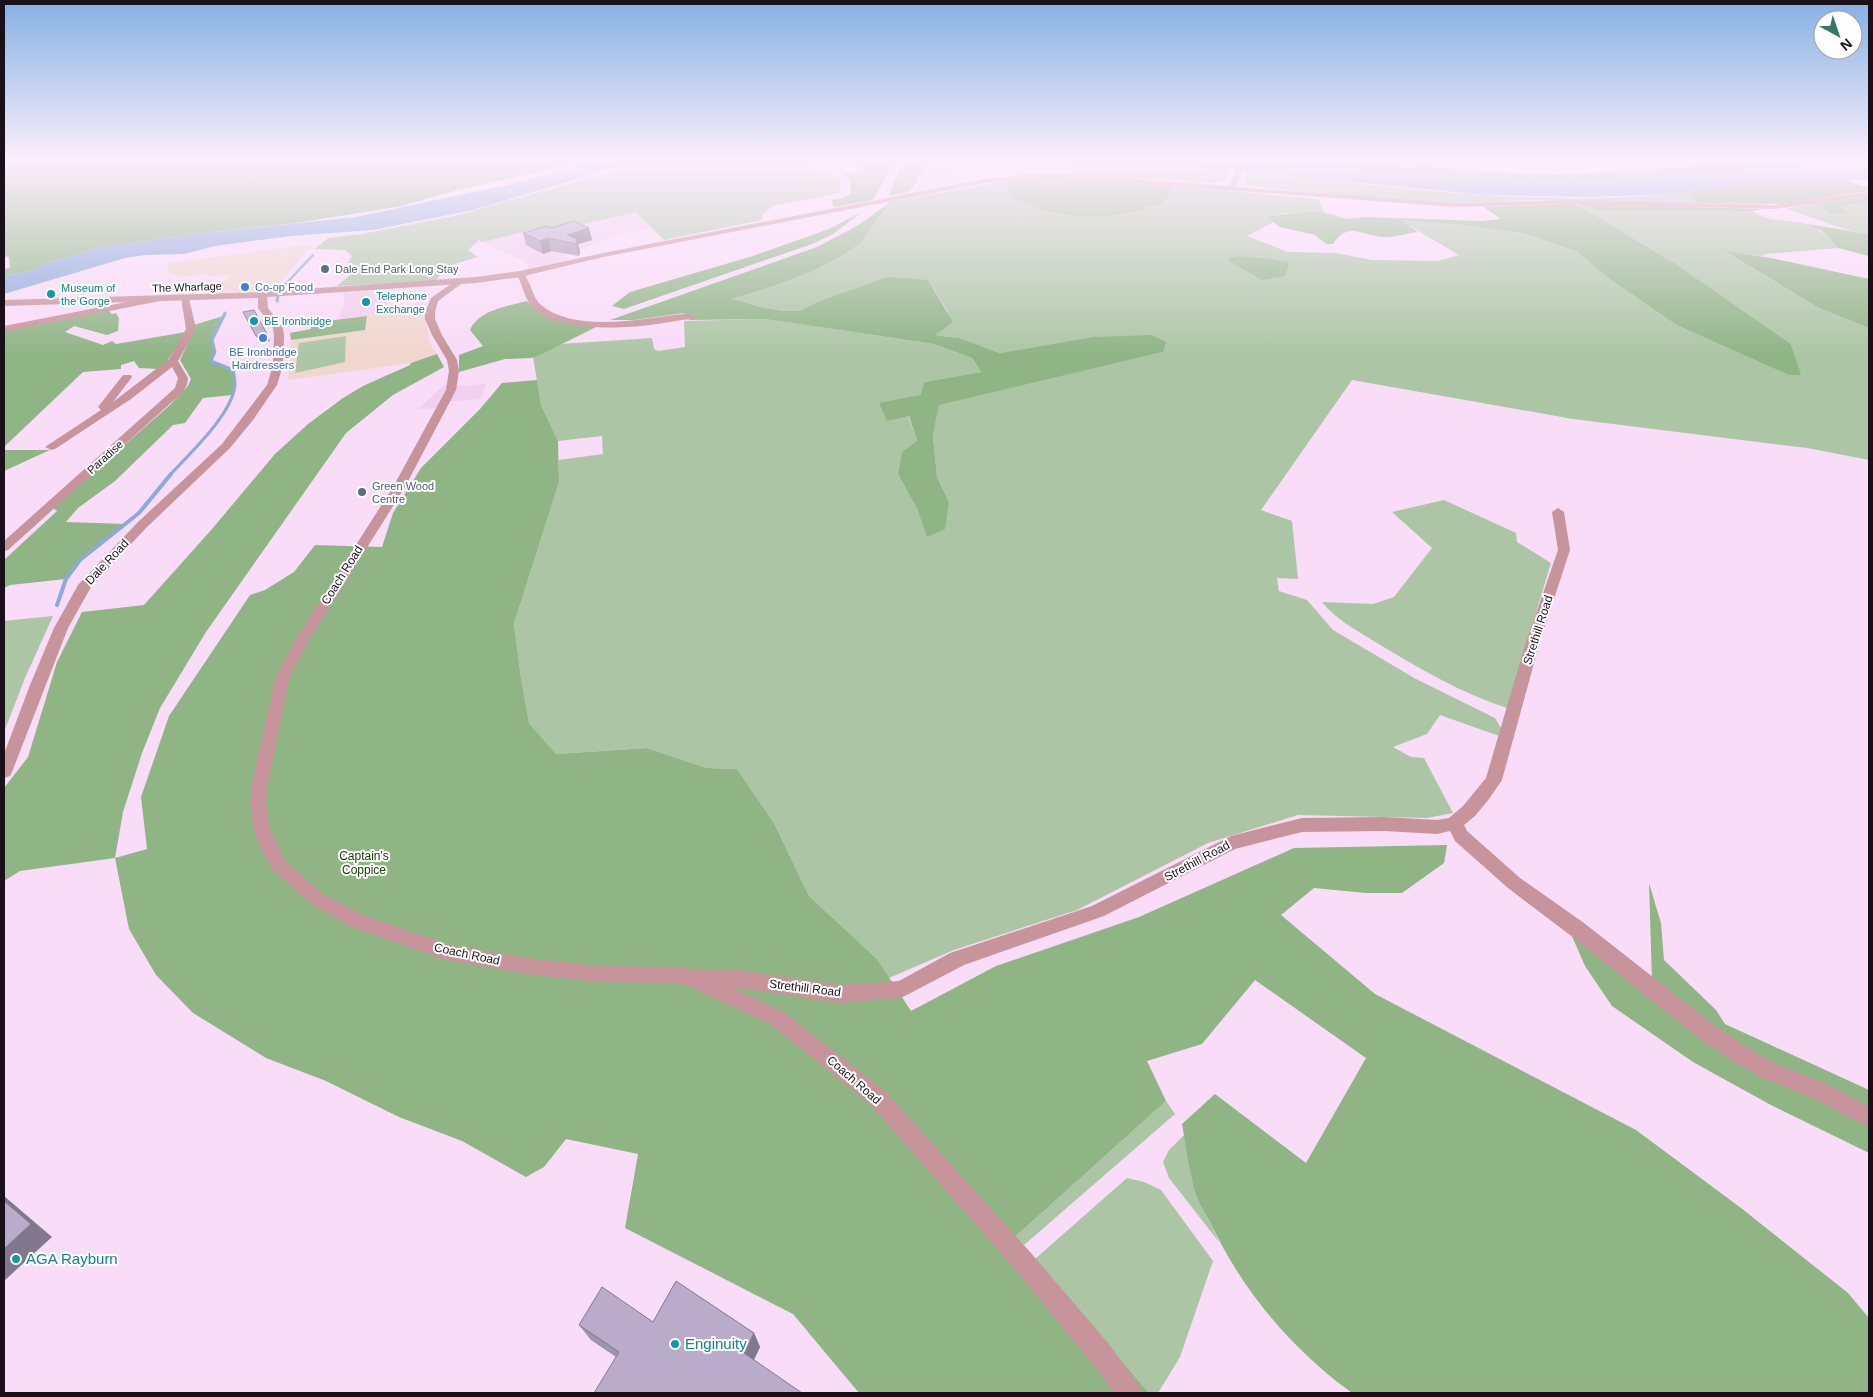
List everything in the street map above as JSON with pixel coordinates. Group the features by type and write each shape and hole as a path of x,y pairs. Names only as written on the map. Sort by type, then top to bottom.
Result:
{"street":[{"name":"The Wharfage","path":"4,303 262,295 458,282 520,274 603,255 764,224"},
{"path":"520,274 527,280 533,304 544,312 556,316 585,322 618,324 647,323 684,316"},
{"name":"Coach Road","path":"458,282 434,300 430,312 430,319 437,335 452,360 454,371 451,390 399,487 302,640 282,679 260,783 258,804 266,842 278,864 316,898 357,921 446,952 528,966 598,974 683,975 777,1018 878,1098 1022,1260 1100,1353 1129,1393"},
{"name":"Dale Road","path":"4,772 21,732 36,684 61,628 85,584 142,525 226,446 268,391 278,365 279,336 278,328 263,308 262,295"},
{"path":"51,447 127,398 173,361 191,329 185,298"},
{"path":"4,329 157,299"},
{"name":"Paradise","path":"4,547 175,395 185,383 185,378 173,361"},
{"path":"102,414 100,411 127,377"},
{"name":"Strethill Road","path":"683,975 737,979 842,994 902,989 957,959 1052,928 1105,907 1231,843 1302,825 1384,824 1437,827 1454,823 1478,800 1494,780 1532,645 1564,550 1558,512"},
{"path":"1454,823 1461,836 1514,883 1577,928 1707,1032 1741,1055 1770,1071 1822,1092 1869,1118"}],"shaded area":[{"path":"582,224 649,224 653,228 614,236 565,255 570,260 528,270 528,264 482,242 540,228 548,232"},
{"path":"304,245 313,246 306,251 275,290 214,293 231,275 205,276 206,274 182,277 170,274 167,266 170,263"},
{"path":"368,290 387,295 389,302 385,314 339,319 342,308 345,307 343,291"},
{"path":"426,308 425,319 431,346 437,354 411,363 288,380 291,340 365,330 367,316"},
{"path":"486,384 481,399 442,402 439,408 418,409 444,385"}],"green space":[{"path":"4,224 285,224 185,235 99,248 47,263 31,271 4,276 4,269 10,268 9,257 4,256"},
{"path":"412,224 582,224 548,232 540,228 482,242 479,240 468,250 478,257 448,266 435,281 337,286 350,275 342,273 352,256 345,250 315,249 328,238 362,234"},
{"path":"648,224 741,224 664,240"},
{"path":"838,224 846,224 833,234 812,244 624,309 612,306 630,292 753,256"},
{"path":"860,224 874,224 861,243 837,259 811,272 732,299 761,307 784,311 800,311 820,301 888,277 928,280 953,322 935,335 960,338 1000,353 1092,337 1152,335 1166,342 1163,352 939,405 933,436 937,477 949,502 945,529 927,537 917,509 898,474 902,452 917,441 909,416 887,421 879,403 920,395 924,382 981,372 972,358 934,344 765,319 689,320 690,316 683,313 634,320 610,320 817,247"},
{"path":"874,224 1270,224 1247,236 1288,252 1336,253 1372,260 1438,261 1459,255 1407,224 1455,224 1522,233 1576,251 1608,278 1675,324 1800,375 1791,344 1676,264 1610,224 1807,224 1820,231 1838,248 1761,256 1725,252 1819,308 1869,328 1869,460 1807,448 1573,419 1352,380 1261,510 1292,521 1298,579 1277,578 1279,591 1307,600 1333,630 1416,679 1495,718 1501,728 1502,737 1440,715 1427,734 1393,747 1411,757 1424,758 1453,813 1427,818 1298,815 1208,843 1077,910 954,950 889,978 877,959 809,896 774,823 737,769 706,768 647,748 556,754 529,723 514,624 559,482 559,460 603,454 602,436 558,441 541,405 533,357 560,344 652,338 654,349 658,351 685,347 684,321 765,319 934,344 972,358 981,372 924,382 920,395 887,421 908,415 917,441 898,474 917,509 927,536 949,502 937,477 933,436 939,404 1163,352 1092,337 1000,353 960,338 934,335 948,312 928,280 820,301 801,311 784,311 731,299 811,272 837,259 861,243"},
{"path":"1276,224 1407,224 1418,232 1386,237 1350,231 1344,233 1333,244 1326,244 1315,235 1280,227"},
{"path":"1455,224 1610,224 1676,264 1791,344 1801,375 1789,375 1675,324 1608,278 1576,251 1522,233"},
{"path":"1807,224 1869,234 1869,256 1838,248 1822,231"},
{"path":"1831,224 1869,224 1869,234"},
{"path":"1724,251 1771,258 1869,279 1869,328 1819,308"},
{"path":"1237,256 1288,262 1288,269 1284,276 1262,280 1230,262 1229,258"},
{"path":"527,301 542,313 560,319 600,325 531,358 505,359 459,372 459,355 483,346 470,330 474,323 494,310"},
{"path":"108,310 112,314 116,313 119,318 118,331 107,335 74,326 65,332 103,345 112,341 116,344 186,332 167,361 158,369 139,368 134,361 121,365 121,369 83,372 4,447 4,330"},
{"path":"226,315 213,340 215,352 211,361 233,370 235,385 232,395 203,398 185,423 173,425 115,481 78,508 66,522 127,524 80,560 66,579 10,585 4,588 4,560 57,511 53,508 170,405 188,386 191,379 180,360 194,330 194,325"},
{"path":"367,316 365,330 291,340 290,333 311,329 311,326 303,327 303,324"},
{"path":"346,336 345,362 295,373 299,343"},
{"path":"437,354 444,367 393,395 346,433 206,632 160,708 142,753 123,812 115,858 20,871 4,881 4,788 28,757 57,662 82,612 144,605 212,529 275,454 308,424 363,386 411,363"},
{"name":"Captain's Coppice","path":"537,380 541,405 558,441 559,482 514,624 529,723 556,754 647,748 706,768 737,769 774,823 809,896 877,959 911,1011 996,966 1139,917 1294,848 1447,845 1444,863 1402,893 1366,893 1314,888 1281,915 1375,994 1636,1130 1741,1208 1848,1293 1869,1318 1869,1393 1352,1393 1330,1376 1289,1337 1253,1294 1223,1247 1198,1199 1189,1166 1182,1124 1215,1094 1306,1163 1366,1058 1255,980 1202,1044 1147,1061 1166,1101 1016,1236 1149,1393 859,1393 793,1314 625,1228 638,1154 566,1139 544,1167 526,1177 462,1141 399,1117 326,1081 266,1058 193,1013 156,975 129,929 115,858 147,849 141,797 169,716 250,595 265,590 294,572 315,545 382,547 393,513 421,468 480,409 502,383"},
{"path":"4,450 50,450 4,471"},
{"path":"1444,500 1516,533 1517,542 1551,563 1507,708 1456,687 1408,662 1348,625 1322,602 1373,604 1394,597 1432,548 1392,512"},
{"path":"53,616 25,678 4,732 4,621"},
{"path":"1649,883 1661,923 1664,960 1716,1010 1725,1024 1869,1090 1869,1109 1860,1103 1781,1068 1724,1036 1652,980"},
{"path":"1571,934 1822,1100 1869,1124 1869,1153 1769,1104 1693,1062 1612,1006 1585,966"},
{"path":"1166,1101 1175,1114 1024,1245 1016,1236"},
{"path":"1184,1135 1196,1192 1219,1242 1169,1178 1163,1162 1169,1150"},
{"path":"1127,1178 1144,1182 1161,1190 1213,1261 1180,1357 1158,1393 1149,1393 1035,1259"}],"water":[{"path":"288,224 402,224 373,230 291,236 215,246 184,254 145,255 125,258 4,294 4,276 31,271 47,263 99,248 185,235"}],"building":[{"path":"564,224 581,224 589,228 567,235 577,239 576,244 548,238 540,241 523,233 547,226 551,228"},
{"path":"254,310 267,334 256,336 243,312"},
{"path":"4,1201 31,1224 4,1249"},
{"name":"Enginuity","path":"676,1281 754,1333 744,1353 802,1393 594,1393 619,1352 579,1325 602,1287 653,1322"}],"waterway":[{"path":"281,289 313,255"},
{"path":"277,301 278,296"},
{"path":"170,475 218,421 232,397 235,385 233,370 211,361 215,352 212,340 225,313"},
{"path":"57,605 66,579 80,560 139,513 171,474"}],"place":[{"name":"Dale End Park Long Stay","path":"325,269"},
{"name":"Co-op Food","path":"245,287"},
{"name":"Museum of the Gorge","path":"51,294"},
{"name":"Telephone Exchange","path":"366,302"},
{"name":"BE Ironbridge","path":"254,321"},
{"name":"BE Ironbridge Hairdressers","path":"263,338"},
{"name":"Green Wood Centre","path":"362,492"},
{"name":"AGA Rayburn","path":"16,1259"},
{"name":"Enginuity","path":"675,1344"}]}
